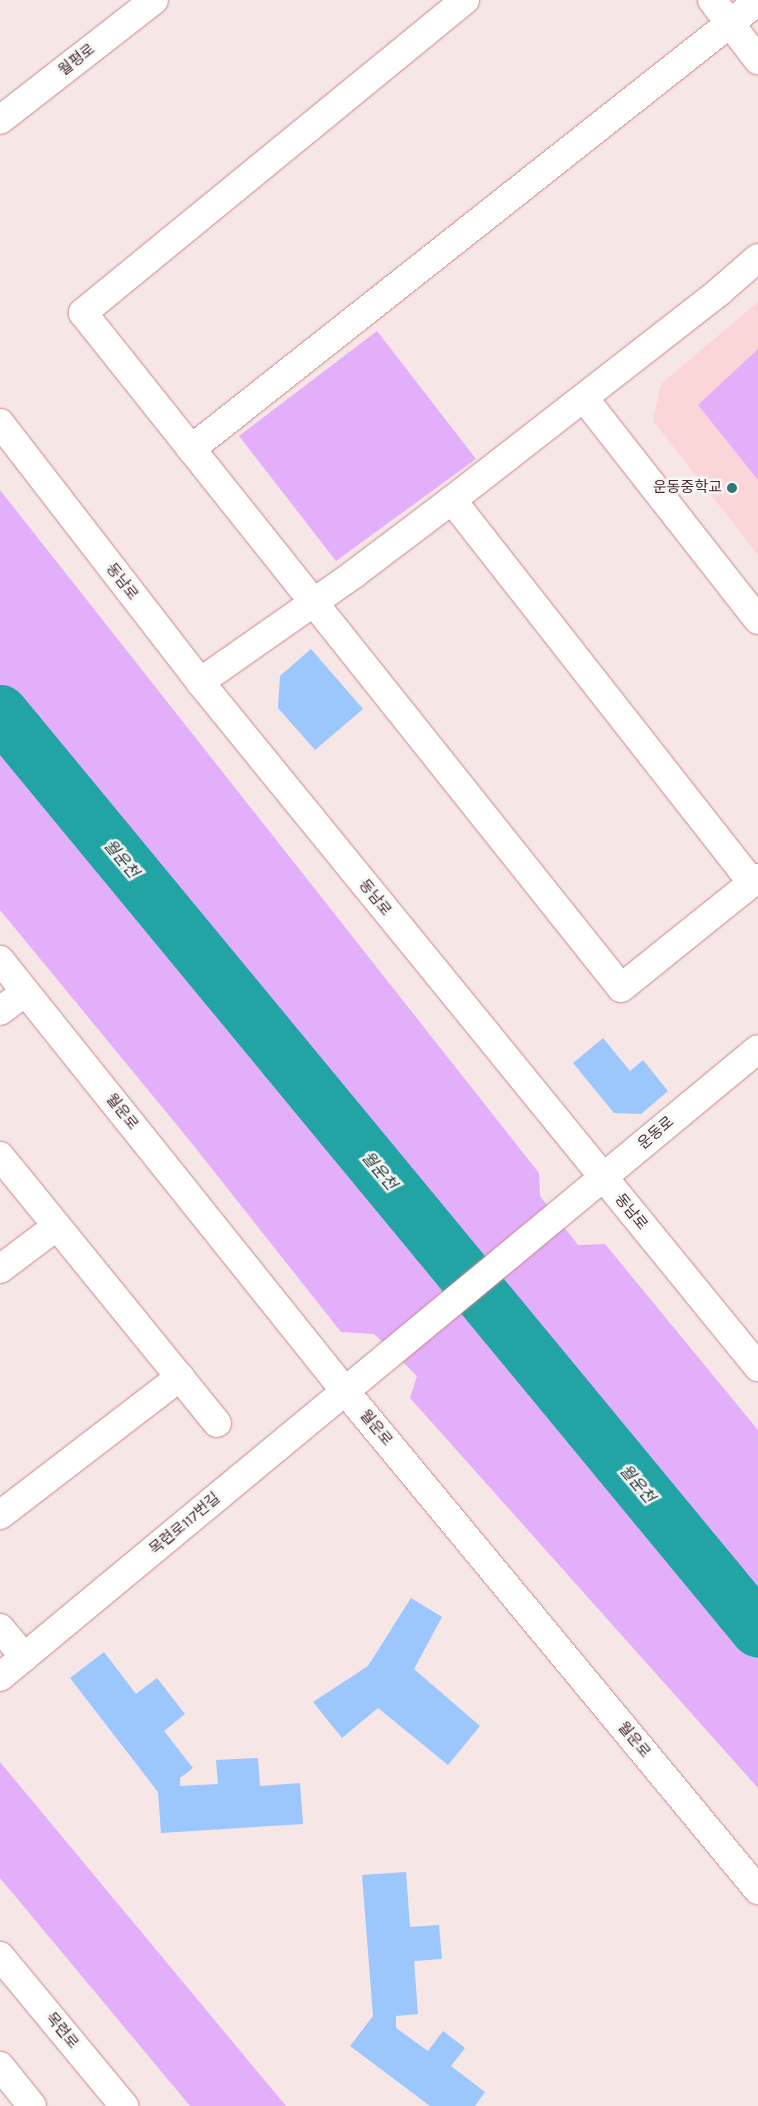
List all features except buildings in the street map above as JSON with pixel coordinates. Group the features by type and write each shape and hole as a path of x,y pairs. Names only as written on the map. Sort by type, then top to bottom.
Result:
{"street":[{"name":"월평로","path":"0,120 154,0"},
{"path":"452,500 755,880 621,988 83,313 465,0"},
{"path":"712,0 758,60"},
{"path":"191,449 758,1"},
{"path":"200,682 313,603 452,500 720,291 758,258"},
{"path":"584,398 758,620"},
{"name":"동남로","path":"0,423 200,682 602,1178 758,1367"},
{"name":"월운로","path":"0,960 345,1391 758,1890"},
{"path":"0,1011 26,992"},
{"name":"운동로","path":"370,1370 758,1048"},
{"path":"0,1156 217,1423"},
{"path":"0,1270 57,1226"},
{"name":"목련로117번길","path":"0,1677 370,1370"},
{"path":"0,1514 180,1377"},
{"path":"0,1628 24,1657"},
{"name":"목련로","path":"0,1956 124,2106"},
{"path":"0,2066 32,2106"}],"shaded area":[{"name":"운동중학교","path":"758,302 758,555 653,421 661,384"},
{"path":"377,331 476,459 336,561 239,436"},
{"path":"758,349 758,480 698,405"},
{"path":"0,490 539,1173 540,1196 578,1245 605,1244 758,1430 758,1788 410,1398 417,1376 374,1334 341,1332 190,1141 0,910"},
{"path":"0,1762 286,2106 190,2106 0,1878"}],"waterway":[{"name":"월운천","path":"0,712 758,1630"}],"place":[{"name":"운동중학교","path":"732,488"}]}
